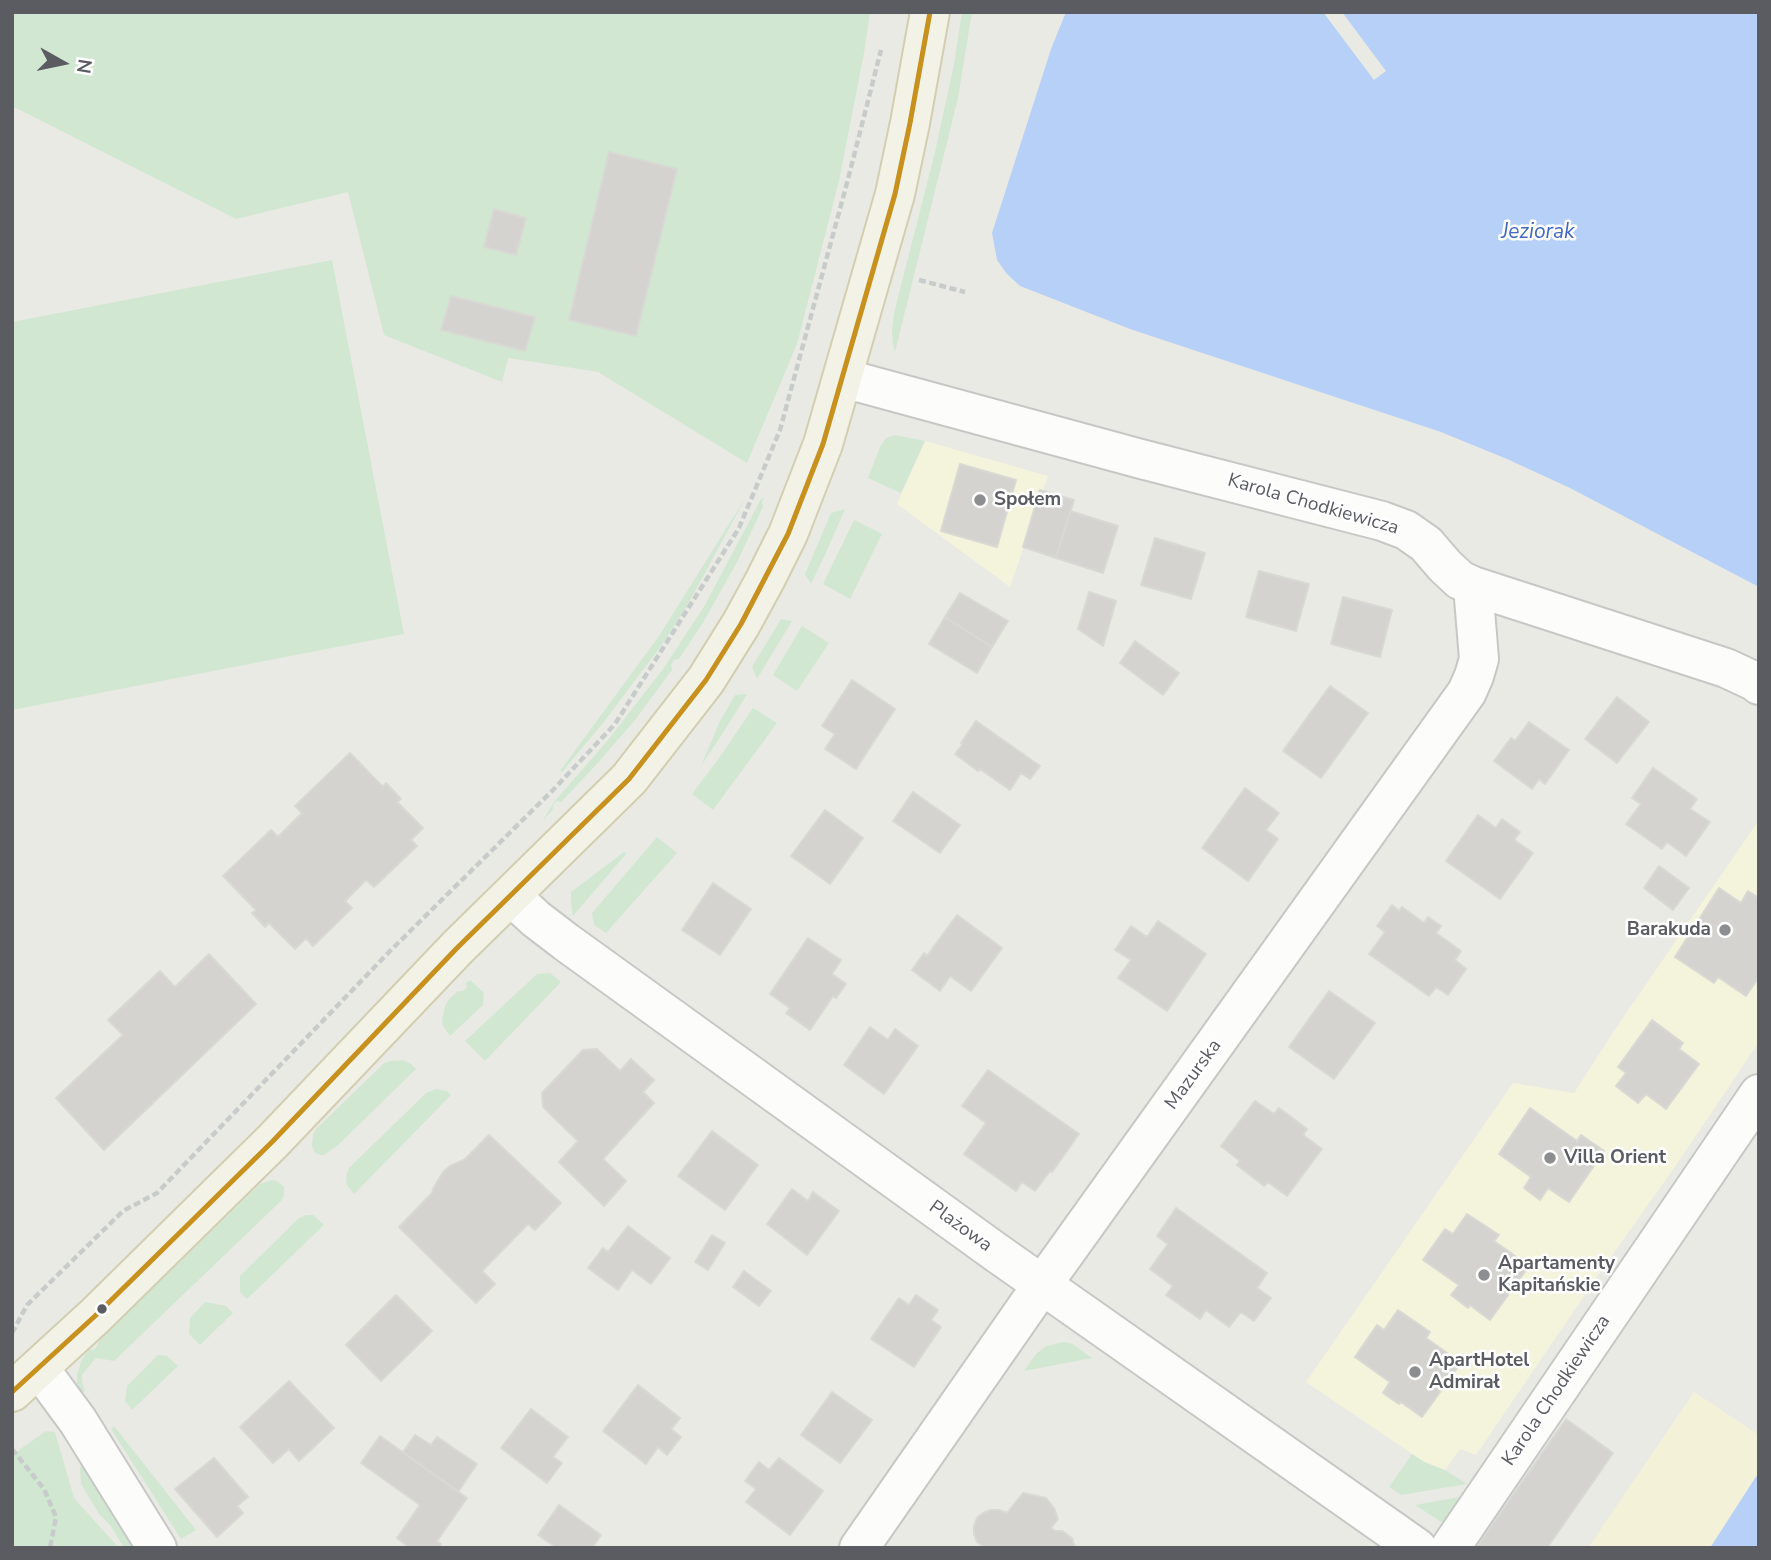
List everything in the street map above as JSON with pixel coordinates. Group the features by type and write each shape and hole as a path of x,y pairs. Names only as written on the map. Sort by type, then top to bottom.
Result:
{"main road":[{"path":"26,1380 272,1142 457,948 629,779 706,680 741,624 788,534 823,444 895,194 930,12"}],"street":[{"name":"Karola Chodkiewicza","path":"843,378 1382,521 1406,530 1426,544 1460,580 1473,586 1726,668 1759,685"},
{"name":"Mazurska","path":"859,1548 1042,1285 1467,692 1479,659 1473,586"},
{"name":"Plażowa","path":"511,896 577,950 1042,1285 1417,1548"},
{"name":"Karola Chodkiewicza","path":"1450,1548 1759,1094"},
{"path":"26,1380 78,1421 157,1548"}],"path":[{"path":"12,1333 27,1305 123,1211 156,1193 615,724 739,528 780,430 884,38"},
{"path":"919,280 965,292"},
{"path":"12,1449 44,1489 56,1517 50,1548"}],"shaded area":[{"path":"12,12 870,12 839,181 797,344 747,463 598,372 508,358 502,382 384,335 348,192 236,219 12,106"},
{"path":"962,12 972,12 958,98 895,352 892,331 894,313 935,152"},
{"path":"332,260 404,634 12,710 12,322"},
{"path":"895,435 925,441 901,493 868,478 880,447 886,438"},
{"path":"925,441 1048,476 1010,587 897,504"},
{"path":"746,497 687,606 661,646 603,723 562,772 560,771 659,636"},
{"path":"764,498 763,507 737,562 704,621 679,659 674,660 672,670 635,720 561,802 557,801 553,805 553,809 542,822 554,802 608,740 663,669 705,605 761,499"},
{"path":"845,509 811,584 805,574 831,513"},
{"path":"854,520 882,534 850,599 823,584"},
{"path":"781,619 792,621 757,679 752,667"},
{"path":"802,626 829,643 797,691 773,675"},
{"path":"747,694 701,766 720,721 735,695"},
{"path":"753,708 777,723 713,810 692,794"},
{"path":"1759,820 1759,1042 1476,1455 1460,1449 1445,1470 1424,1462 1306,1382 1513,1083 1574,1093"},
{"path":"657,837 677,853 606,933 594,925 592,913"},
{"path":"624,852 626,854 573,916 571,892"},
{"path":"550,973 561,982 485,1061 465,1041 537,974"},
{"path":"470,980 484,993 483,1005 450,1036 443,1026 445,1006 458,991 467,987 466,983"},
{"path":"403,1060 416,1069 337,1146 324,1155 315,1153 312,1146 315,1130 383,1064"},
{"path":"436,1089 447,1091 451,1095 354,1194 346,1180 349,1168 426,1093"},
{"path":"272,1180 284,1187 282,1200 114,1361 96,1358 82,1375 85,1391 80,1394 77,1375 81,1361 89,1349 94,1350 98,1342 260,1184"},
{"path":"313,1215 324,1225 247,1299 240,1292 240,1276 299,1218"},
{"path":"205,1302 226,1306 233,1313 200,1345 189,1334 190,1318"},
{"path":"1063,1342 1073,1344 1092,1358 1024,1371 1036,1354 1046,1346"},
{"path":"158,1355 167,1356 178,1366 132,1410 125,1401 127,1386"},
{"path":"114,1426 196,1530 181,1539 111,1429"},
{"path":"46,1431 55,1432 74,1498 119,1548 12,1548 12,1455"},
{"path":"1412,1454 1467,1484 1401,1495 1389,1487"},
{"path":"83,1461 141,1548 124,1548 110,1525 99,1514 81,1484 80,1469"},
{"path":"1465,1496 1449,1527 1415,1505"}],"sand":[{"path":"1694,1392 1759,1435 1759,1472 1710,1548 1588,1548"}],"water":[{"name":"Jeziorak","path":"1066,12 1759,12 1759,587 1570,488 1441,432 1130,329 1020,286 997,260 992,233 1051,49"},
{"path":"1759,1472 1759,1548 1710,1548"}],"pier":[{"path":"1323,12 1342,12 1386,71 1374,80"}],"building":[{"path":"609,152 677,169 636,336 569,320"},
{"path":"494,209 526,218 516,255 484,247"},
{"path":"451,296 535,317 525,351 441,330"},
{"name":"Społem","path":"960,464 1016,480 997,547 941,531"},
{"path":"1040,490 1074,500 1056,558 1023,547"},
{"path":"1070,511 1118,526 1103,573 1056,558"},
{"path":"1155,538 1205,553 1191,599 1141,585"},
{"path":"1259,571 1309,584 1296,631 1246,617"},
{"path":"1089,592 1116,601 1103,646 1078,629"},
{"path":"960,593 1008,621 992,647 945,617"},
{"path":"1343,597 1392,610 1380,657 1331,644"},
{"path":"945,617 992,647 977,673 929,644"},
{"path":"1135,641 1179,673 1163,695 1120,663"},
{"path":"852,680 895,709 856,769 825,749 835,734 822,726"},
{"path":"1330,686 1368,713 1321,778 1283,751"},
{"path":"1617,697 1649,722 1617,763 1585,739"},
{"path":"976,721 1040,766 1030,779 1021,773 1010,790 955,754"},
{"path":"1529,722 1569,750 1545,784 1539,779 1532,789 1494,761 1511,738 1515,741"},
{"path":"350,753 383,787 386,783 401,799 397,802 423,828 411,840 417,846 374,887 366,880 345,901 352,908 313,946 306,938 295,949 269,923 265,927 252,913 256,910 223,876 271,830 278,837 302,813 295,806"},
{"path":"1653,768 1697,799 1690,809 1710,822 1686,856 1667,842 1662,849 1626,824 1641,804 1632,798"},
{"path":"1245,788 1279,813 1266,830 1278,839 1248,881 1202,848"},
{"path":"913,792 960,825 940,853 893,821"},
{"path":"825,810 863,838 830,884 791,856"},
{"path":"1478,815 1496,828 1502,819 1520,832 1514,840 1533,853 1500,899 1446,861"},
{"path":"1659,866 1689,888 1673,910 1644,888"},
{"path":"713,883 751,909 720,955 682,930"},
{"name":"Barakuda","path":"1719,888 1741,903 1748,891 1759,898 1759,977 1746,996 1718,977 1714,983 1675,957"},
{"path":"1392,905 1399,911 1402,907 1424,923 1428,917 1441,926 1436,933 1461,951 1455,960 1466,969 1448,995 1436,987 1429,996 1369,954 1385,932 1377,926"},
{"path":"957,915 1002,948 971,991 950,976 940,991 912,970 924,953 927,956"},
{"path":"1158,921 1206,954 1167,1011 1118,978 1131,960 1115,950 1131,926 1147,937"},
{"path":"808,938 841,960 832,974 846,984 836,998 833,996 810,1030 786,1013 790,1008 770,994"},
{"path":"209,954 256,1004 104,1150 56,1098 123,1035 108,1020 160,971 175,987"},
{"path":"1329,991 1375,1023 1334,1079 1289,1047"},
{"path":"1652,1020 1683,1043 1679,1049 1699,1064 1666,1109 1646,1094 1638,1103 1616,1086 1626,1073 1618,1067"},
{"path":"870,1027 888,1040 895,1029 918,1046 884,1094 844,1065"},
{"path":"597,1049 620,1071 631,1059 654,1080 643,1092 654,1103 603,1159 626,1181 604,1206 559,1162 578,1141 543,1107 542,1093 583,1050"},
{"path":"988,1070 1079,1134 1035,1191 1022,1182 1016,1191 964,1154 986,1123 962,1106"},
{"path":"1255,1101 1274,1114 1279,1108 1307,1129 1303,1135 1322,1149 1287,1196 1268,1182 1264,1186 1237,1165 1240,1161 1221,1146"},
{"path":"1530,1108 1577,1141 1581,1135 1604,1151 1569,1202 1548,1188 1540,1200 1524,1188 1531,1177 1499,1154"},
{"path":"712,1131 758,1165 725,1210 678,1176"},
{"path":"489,1135 561,1203 535,1230 528,1224 482,1271 495,1284 476,1303 399,1227 432,1193 443,1172 464,1160"},
{"path":"792,1189 808,1201 813,1192 839,1211 807,1255 767,1224"},
{"path":"1176,1208 1267,1273 1257,1288 1271,1298 1254,1321 1241,1312 1229,1327 1206,1310 1200,1319 1166,1295 1173,1286 1150,1269 1168,1244 1157,1236"},
{"name":"Apartamenty Kapitańskie","path":"1467,1214 1499,1235 1494,1241 1529,1266 1490,1320 1451,1295 1459,1285 1423,1260 1445,1229 1453,1234"},
{"path":"628,1226 670,1258 651,1284 632,1270 618,1290 588,1268 603,1248 608,1252"},
{"path":"712,1235 725,1243 708,1270 695,1262"},
{"path":"744,1271 771,1291 759,1306 733,1287"},
{"path":"396,1295 432,1331 381,1381 346,1345"},
{"path":"916,1295 938,1310 931,1320 941,1327 914,1367 871,1339 899,1298 909,1305"},
{"name":"ApartHotel Admirał","path":"1398,1310 1430,1332 1426,1338 1461,1363 1422,1417 1383,1393 1390,1382 1355,1357 1377,1325 1384,1330"},
{"path":"289,1381 334,1428 299,1461 289,1449 273,1463 240,1427"},
{"path":"638,1385 680,1418 671,1429 681,1437 667,1455 658,1447 646,1464 603,1431"},
{"path":"832,1392 872,1420 840,1463 801,1435"},
{"path":"531,1409 568,1437 553,1457 562,1463 547,1483 501,1448"},
{"path":"1566,1419 1613,1453 1547,1548 1476,1548"},
{"path":"415,1435 431,1445 437,1437 477,1464 458,1492 403,1452"},
{"path":"380,1436 467,1498 437,1541 441,1544 439,1548 410,1548 397,1538 420,1505 361,1463"},
{"path":"214,1458 248,1497 237,1506 243,1513 217,1537 175,1489"},
{"path":"779,1458 823,1491 790,1535 746,1502 756,1489 745,1481 759,1462 769,1470"},
{"path":"1023,1493 1046,1498 1058,1519 1051,1528 1072,1538 1078,1548 982,1548 974,1534 977,1518 991,1510 1007,1513"},
{"path":"559,1505 601,1535 592,1548 557,1548 538,1535"}],"transit line":[{"path":"12,1392 95,1316 272,1142 457,948 629,779 706,680 741,624 788,534 823,444 895,194 930,12"}],"place":[{"name":"Społem","path":"980,500"},
{"name":"Barakuda","path":"1725,930"},
{"name":"Villa Orient","path":"1550,1158"},
{"name":"Apartamenty Kapitańskie","path":"1484,1275"},
{"name":"ApartHotel Admirał","path":"1415,1372"}]}
